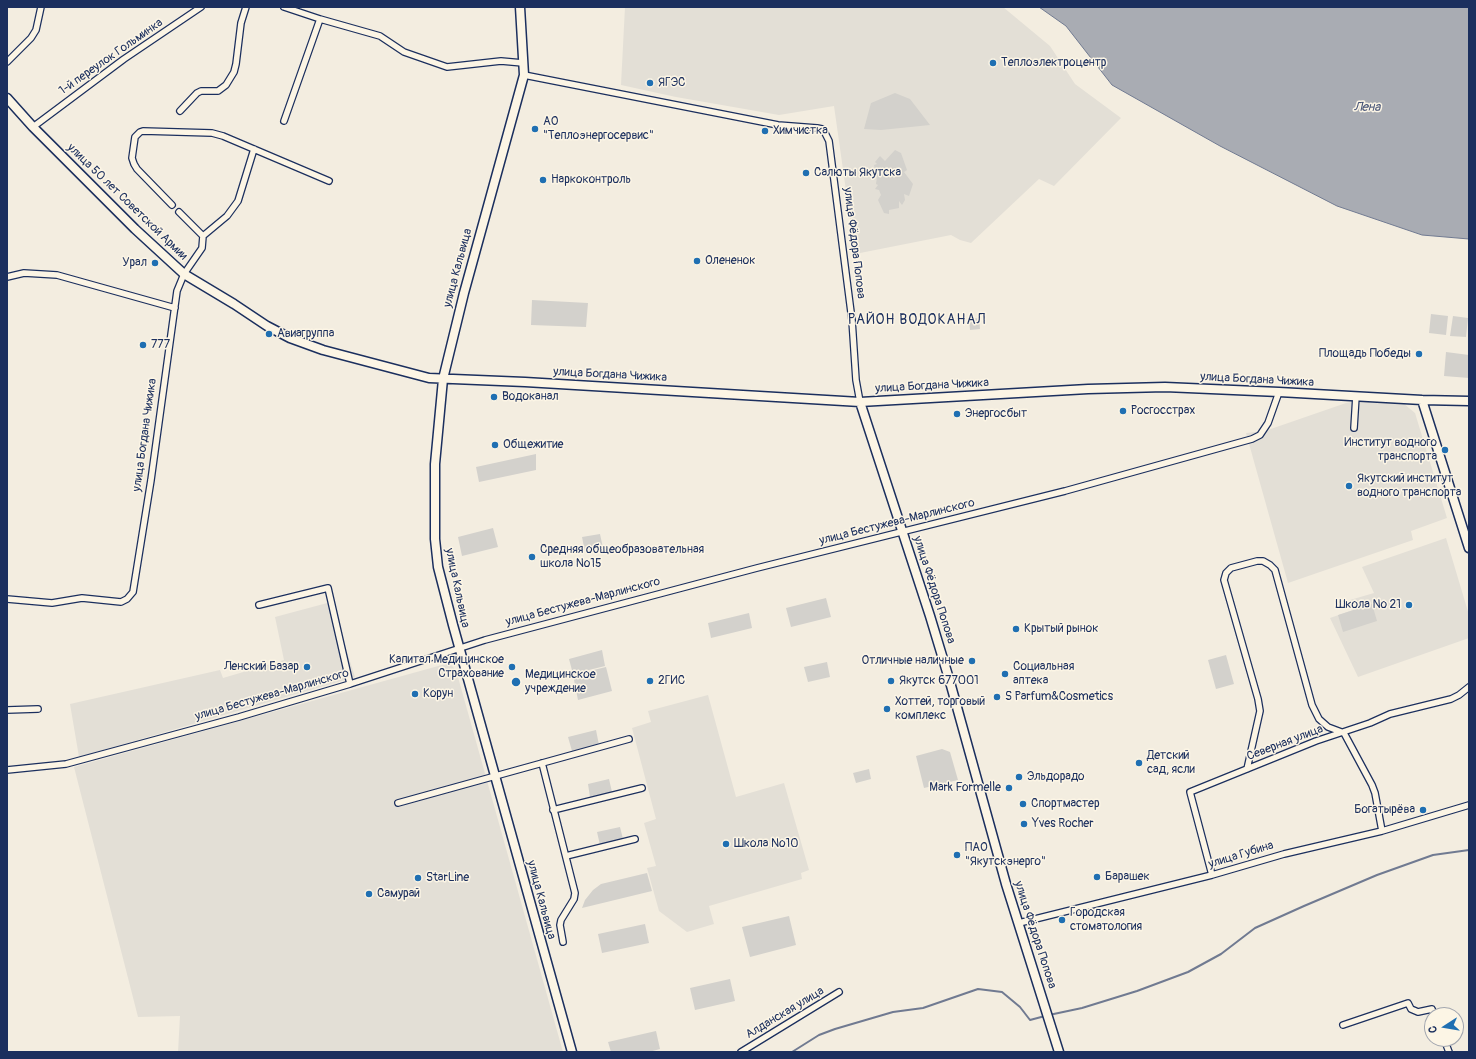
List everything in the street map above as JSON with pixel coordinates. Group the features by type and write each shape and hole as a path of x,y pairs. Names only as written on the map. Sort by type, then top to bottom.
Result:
{"street":[{"path":"7,62 33,34 38,23 40,7"},
{"name":"1-й переулок Гольминка","path":"33,127 124,59 201,7"},
{"path":"180,111 197,93 218,92 226,85 234,72 241,23 246,7"},
{"path":"284,7 380,36 404,52 447,67 501,61 523,62"},
{"name":"улица Кальвица","path":"520,7 524,76 465,286 443,379 435,464 435,539 438,567 459,648 572,1052"},
{"path":"284,121 320,19"},
{"name":"улица Фёдора Попова","path":"524,76 778,125 822,129 825,133 829,141 852,320 856,380 860,402 943,660 1006,884 1059,1052"},
{"name":"улица 50 лет Советской Армии","path":"7,98 33,127 135,229 184,274 267,326 290,338 323,350 429,378 443,379"},
{"path":"172,205 134,164 132,158 135,137 140,132 212,133 233,139 329,181"},
{"path":"179,212 203,236 227,216 233,209 241,193 254,149"},
{"name":"улица Богдана Чижика","path":"7,599 52,603 74,598 92,598 120,602 127,599 132,592 137,570 154,464 177,291 184,274 202,248 203,236"},
{"path":"7,277 24,273 57,275 175,308"},
{"name":"улица Богдана Чижика","path":"443,379 860,402 1127,388 1279,392 1422,400 1469,401"},
{"name":"улица Бестужева-Марлинского","path":"7,770 66,764 239,717 350,684 485,640 593,610 1066,491 1252,439 1260,435 1268,423 1279,392"},
{"path":"1354,428 1356,396"},
{"path":"1422,400 1469,548"},
{"path":"1246,770 1260,711 1224,584 1226,573 1234,567 1256,561 1263,561 1275,570 1312,705 1319,719 1328,727 1344,733 1376,793 1382,830"},
{"path":"259,605 328,588 350,684"},
{"name":"Северная улица","path":"1212,875 1190,792 1316,741 1344,733 1390,714 1451,699 1469,687"},
{"path":"7,710 38,709"},
{"path":"398,802 629,739"},
{"path":"542,763 575,893 574,899 561,920 560,925 563,942"},
{"path":"553,810 642,788"},
{"name":"улица Губина","path":"1019,923 1212,875 1284,854 1382,830 1469,805"},
{"path":"566,856 635,839"},
{"name":"Алданская улица","path":"741,1052 839,992"},
{"path":"1343,1025 1408,1003 1411,1009 1418,1012 1424,1011"}],"shaded area":[{"path":"625,7 1003,7 1050,46 1075,84 1121,118 1054,186 1039,179 971,243 960,240 951,235 855,254 834,106 779,115 676,97 621,85"},
{"path":"895,93 910,99 930,125 881,130 864,129 871,103"},
{"path":"895,150 901,153 907,170 904,172 913,184 909,196 904,194 905,200 902,205 899,201 899,208 889,210 889,214 884,213 878,200 881,195 879,190 875,189 878,185 876,184 877,177 874,165 877,164 875,162 880,156 885,161"},
{"path":"532,300 588,303 586,327 531,325"},
{"path":"1431,314 1448,316 1446,335 1429,333"},
{"path":"1453,316 1468,318 1466,337 1450,336"},
{"path":"979,318 980,329 970,330 969,319"},
{"path":"1446,352 1469,355 1469,378 1444,376"},
{"name":"Якутский институт водного транспорта","path":"1383,398 1403,403 1415,413 1447,518 1411,531 1413,540 1288,583 1246,433 1265,431 1346,403 1366,399"},
{"path":"536,454 536,470 479,482 476,467"},
{"path":"493,528 498,547 462,556 458,537"},
{"path":"600,534 603,548 585,552 582,537"},
{"name":"Школа № 21","path":"1446,538 1469,615 1469,638 1358,677 1330,618 1353,610 1350,600 1374,593 1362,567"},
{"path":"826,598 831,617 791,627 786,608"},
{"path":"331,602 355,677 79,757 70,704 220,670 223,678 284,660 275,617"},
{"path":"1372,604 1377,621 1343,632 1338,615"},
{"path":"749,613 752,628 711,638 708,623"},
{"path":"602,650 605,666 573,674 569,659"},
{"path":"1226,655 1234,684 1216,689 1208,660"},
{"path":"827,662 830,677 808,682 804,667"},
{"path":"449,663 456,670 563,1052 178,1052 180,1016 138,1017 74,767"},
{"path":"606,667 612,691 578,700 573,675"},
{"name":"Школа №10","path":"708,695 736,797 784,783 809,870 801,873 802,879 709,906 714,924 687,932 659,911 647,868 656,866 644,823 656,819 632,728 651,722 648,711"},
{"path":"596,730 599,745 572,751 568,737"},
{"path":"942,749 950,752 958,780 924,788 916,756"},
{"path":"869,769 871,779 856,783 853,773"},
{"path":"609,779 612,792 590,797 588,784"},
{"path":"620,827 623,839 600,845 597,832"},
{"path":"647,873 652,891 582,908 585,900 593,890 601,884"},
{"path":"789,916 796,945 750,957 742,927"},
{"path":"645,924 649,943 602,953 598,934"},
{"path":"730,979 735,1001 695,1010 690,988"},
{"path":"656,1031 660,1049 649,1052 611,1052 608,1042"}],"water":[{"name":"Лена","path":"1039,7 1469,7 1469,239 1422,235 1337,206 1220,146 1112,85 1066,26"}],"waterway":[{"path":"1049,1015 1082,1008 1137,991 1188,972 1221,954 1255,928 1304,906 1377,875 1433,855 1469,850"},
{"path":"792,1052 819,1035 835,1029 893,1012 923,1008 978,989 1002,992 1020,1007 1030,1020 1045,1016"}],"place":[{"name":"Теплоэлектроцентр","path":"993,63"},
{"name":"ЯГЭС","path":"650,83"},
{"name":"АО \"Теплоэнергосервис\"","path":"535,129"},
{"name":"Химчистка","path":"765,131"},
{"name":"Салюты Якутска","path":"806,173"},
{"name":"Наркоконтроль","path":"543,180"},
{"name":"Олененок","path":"697,261"},
{"name":"Урал","path":"155,263"},
{"name":"Авиагруппа","path":"269,334"},
{"name":"777","path":"143,345"},
{"name":"Площадь Победы","path":"1419,354"},
{"name":"Водоканал","path":"494,397"},
{"name":"Росгосстрах","path":"1123,411"},
{"name":"Энергосбыт","path":"957,414"},
{"name":"Общежитие","path":"495,445"},
{"name":"Институт водного транспорта","path":"1445,450"},
{"name":"Якутский институт водного транспорта","path":"1349,486"},
{"name":"Средняя общеобразовательная школа №15","path":"532,557"},
{"name":"Школа № 21","path":"1409,605"},
{"name":"Крытый рынок","path":"1016,629"},
{"name":"Отличные наличные","path":"972,661"},
{"name":"Ленский Базар","path":"307,667"},
{"name":"Капитал Медицинское Страхование","path":"512,667"},
{"name":"Социальная аптека","path":"1005,674"},
{"name":"2ГИС","path":"650,681"},
{"name":"Якутск 677001","path":"891,681"},
{"name":"Медицинское учреждение","path":"516,682"},
{"name":"Корун","path":"415,694"},
{"name":"S Parfum&Cosmetics","path":"997,697"},
{"name":"Хоттей, торговый комплекс","path":"887,709"},
{"name":"Детский сад, ясли","path":"1139,763"},
{"name":"Эльдорадо","path":"1019,777"},
{"name":"Mark Formelle","path":"1009,788"},
{"name":"Спортмастер","path":"1023,804"},
{"name":"Богатырёва","path":"1423,810"},
{"name":"Yves Rocher","path":"1024,824"},
{"name":"Школа №10","path":"726,844"},
{"name":"ПАО \"Якутскэнерго\"","path":"957,855"},
{"name":"Барашек","path":"1097,877"},
{"name":"StarLine","path":"418,878"},
{"name":"Самурай","path":"369,894"},
{"name":"Городская стоматология","path":"1062,920"}],"district":[{"name":"РАЙОН ВОДОКАНАЛ","path":"917,320"}]}
